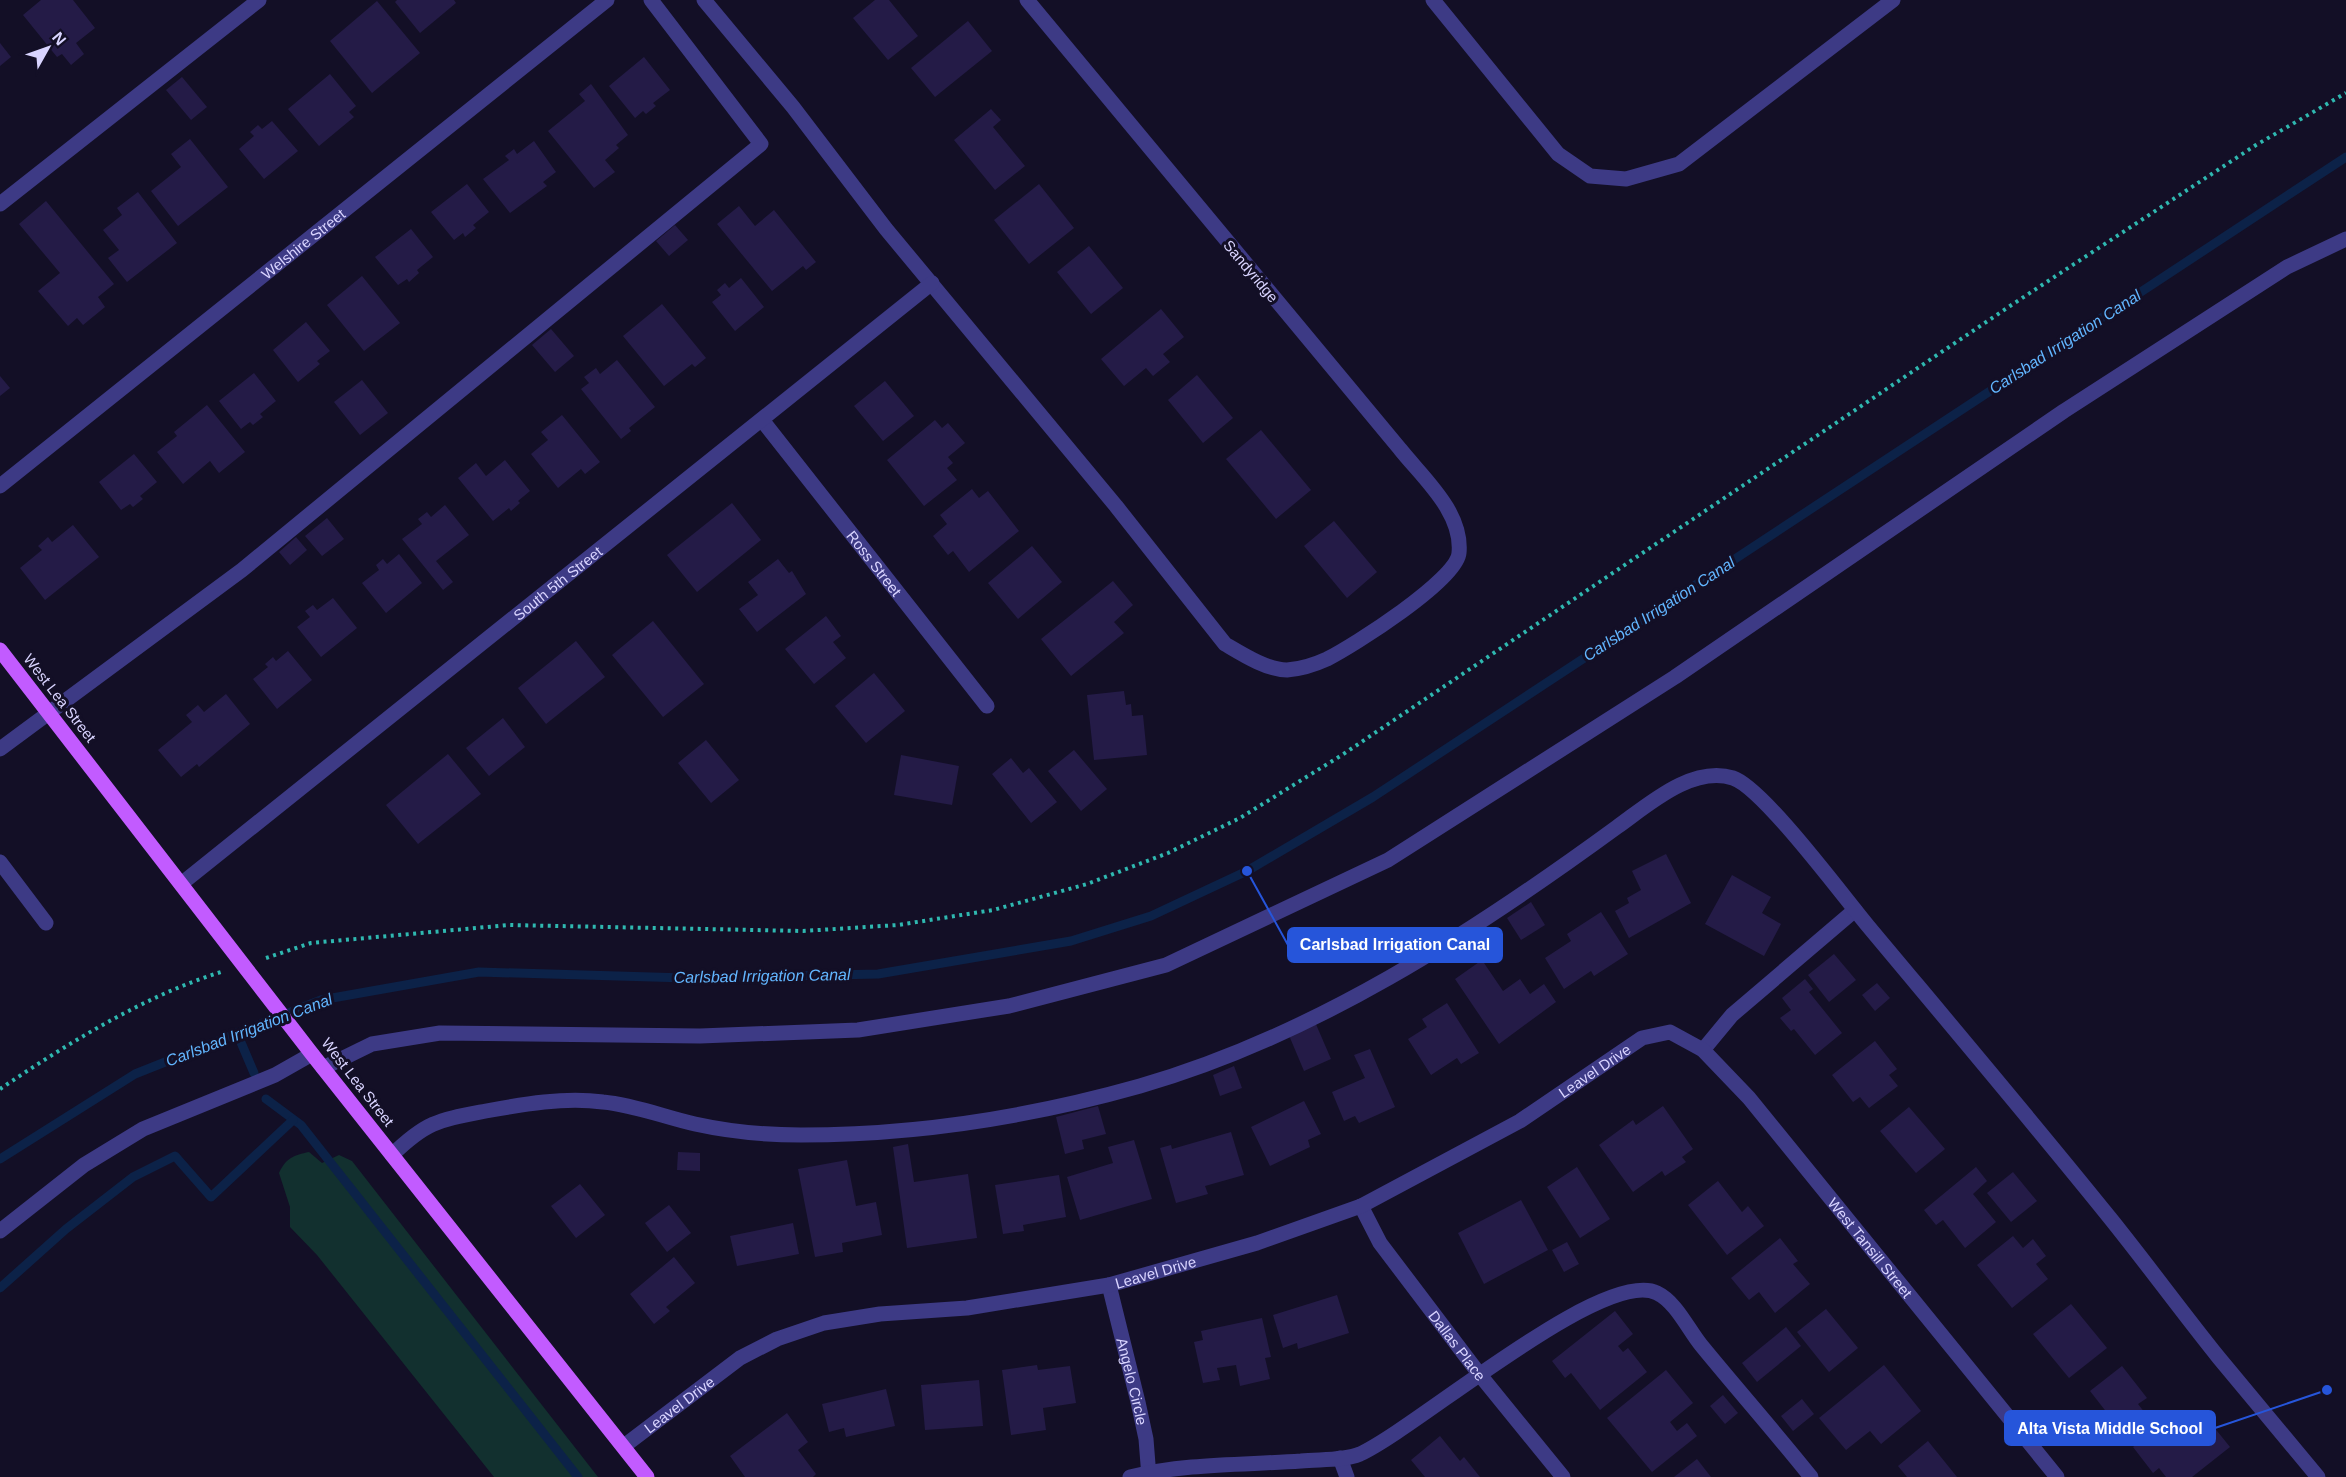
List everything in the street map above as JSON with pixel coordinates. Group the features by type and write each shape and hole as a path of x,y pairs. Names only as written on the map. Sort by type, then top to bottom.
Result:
{"main road":[{"name":"West Lea Street","path":"0,650 312,1054 647,1477"}],"street":[{"path":"0,204 259,0"},
{"name":"Welshire Street","path":"0,486 607,0"},
{"path":"0,749 242,570 761,144 651,0"},
{"path":"704,0 792,107 886,229 932,283"},
{"name":"Sandyridge","path":"932,283 1116,506 1225,644 1244,655 1285,670 1306,667 1327,659 1374,631 1444,578 1457,562 1460,551 1453,518 1448,508 1027,0"},
{"path":"1433,0 1558,154 1590,176 1626,179 1679,164 1893,0"},
{"path":"323,1068 372,1044 440,1033 700,1036 858,1030 1009,1006 1166,965 1388,860 1675,677 2084,399 2287,267 2346,239"},
{"name":"South 5th Street","path":"181,884 932,283"},
{"name":"Ross Street","path":"762,420 987,706"},
{"path":"392,1155 413,1134 439,1120 551,1100 601,1101 746,1134 806,1136 956,1125 1075,1104 1144,1085 1237,1052 1332,1007 1428,954 1562,867 1649,804 1696,779 1716,776 1738,779 1771,809 1855,910 2112,1220 2221,1360 2318,1477"},
{"path":"0,862 46,922"},
{"path":"1703,1050 1732,1015 1855,910"},
{"name":"West Tansill Street","path":"1670,1032 1703,1050 1749,1098 2057,1477"},
{"name":"Leavel Drive","path":"624,1446 740,1358 786,1336 824,1323 880,1314 967,1308 1109,1286 1257,1242 1361,1206 1520,1121 1642,1038 1670,1032"},
{"path":"0,1231 84,1166 142,1129 275,1075 312,1054"},
{"name":"Dallas Place","path":"1361,1206 1380,1243 1480,1375 1563,1477"},
{"name":"Angelo Circle","path":"1109,1286 1138,1401 1149,1475"},
{"path":"1130,1477 1192,1467 1357,1455 1585,1308 1623,1292 1641,1289 1657,1293 1668,1301 1811,1477"},
{"path":"1340,1458 1347,1477"}],"path":[{"path":"0,1089 95,1030 195,980 311,943 509,925 803,931 898,925 993,910 1087,884 1168,853 1240,818 1342,755 2010,306 2256,145 2346,93"}],"green space":[{"path":"309,1152 322,1163 339,1155 352,1161 598,1477 494,1477 317,1255 290,1227 290,1207 279,1173 291,1158"}],"building":[{"path":"41,0 73,0 95,28 76,43 84,54 71,65 62,54 57,57 23,15"},
{"path":"397,0 454,0 456,3 420,33 395,2"},
{"path":"875,0 889,0 918,36 888,60 853,18"},
{"path":"377,1 420,53 372,93 330,41"},
{"path":"968,21 992,51 935,97 911,68"},
{"path":"0,43 11,57 0,66"},
{"path":"644,57 670,90 653,103 656,106 646,114 643,111 635,118 609,86"},
{"path":"330,74 356,106 349,112 354,117 319,146 288,109"},
{"path":"182,77 207,107 191,120 166,90"},
{"path":"591,84 628,135 616,145 619,148 605,160 615,172 594,188 548,131 585,101 579,94"},
{"path":"991,109 1001,120 993,127 1025,166 995,190 954,140"},
{"path":"272,121 298,151 264,179 239,149 254,136 250,132 258,125 262,129"},
{"path":"190,139 228,187 178,226 151,191 181,167 171,154"},
{"path":"534,141 556,172 543,182 547,186 510,213 483,179 509,160 505,156 514,149 517,154"},
{"path":"467,184 489,212 473,225 476,228 465,237 463,233 454,240 431,212"},
{"path":"1039,184 1074,228 1029,264 994,220"},
{"path":"138,192 177,243 127,282 108,258 119,250 103,230 122,215 117,208"},
{"path":"46,201 114,284 98,297 105,307 83,325 77,318 68,326 38,291 60,273 19,224"},
{"path":"739,206 755,226 774,210 816,262 806,270 803,266 772,291 717,224"},
{"path":"675,225 688,240 669,256 656,241"},
{"path":"411,229 433,257 417,270 419,273 409,282 407,279 398,285 375,257"},
{"path":"1089,246 1123,288 1091,314 1057,272"},
{"path":"362,276 400,323 364,351 327,305"},
{"path":"741,278 764,307 735,331 712,302 721,295 717,290 725,283 729,288"},
{"path":"662,304 706,358 695,367 692,364 664,386 623,336"},
{"path":"1161,309 1184,337 1163,354 1170,362 1153,376 1146,368 1124,386 1101,359"},
{"path":"306,322 330,351 317,361 320,364 298,382 273,350"},
{"path":"551,329 574,356 555,372 532,345"},
{"path":"617,360 655,407 629,428 631,431 621,439 581,389 589,383 584,377 596,368 600,374"},
{"path":"254,373 276,401 260,414 263,417 253,425 250,422 241,429 219,401"},
{"path":"1197,375 1233,418 1203,443 1168,400"},
{"path":"0,376 10,388 0,396"},
{"path":"362,380 388,413 360,435 334,402"},
{"path":"885,381 914,416 883,441 854,406"},
{"path":"207,405 245,452 219,473 210,461 183,484 157,452 177,436 174,432"},
{"path":"562,415 600,462 585,474 581,469 558,488 531,454 548,440 541,432"},
{"path":"935,420 942,428 948,423 965,443 948,457 953,463 947,468 957,480 924,506 887,460"},
{"path":"1261,430 1311,490 1276,519 1226,459"},
{"path":"134,454 157,482 140,496 143,499 133,507 130,504 121,510 99,482"},
{"path":"505,460 530,491 518,501 520,503 511,511 509,508 493,521 458,478 476,463 486,476"},
{"path":"972,489 979,498 988,491 1019,531 969,572 953,551 948,555 933,536 947,524 940,515"},
{"path":"732,503 761,540 697,592 667,555"},
{"path":"445,505 469,535 436,561 453,582 443,590 402,539 422,524 418,519 427,512 431,517"},
{"path":"327,518 344,539 322,556 305,536"},
{"path":"1334,521 1377,572 1347,598 1304,546"},
{"path":"73,525 99,557 45,600 20,568 42,550 38,546 48,537 52,542"},
{"path":"296,537 307,550 290,565 279,552"},
{"path":"1032,546 1062,582 1018,619 988,583"},
{"path":"399,554 422,583 386,613 362,583 379,570 376,565 383,559 387,564"},
{"path":"778,559 789,573 792,571 806,594 757,632 739,609 758,595 748,582"},
{"path":"1113,581 1133,605 1114,622 1124,633 1071,676 1041,639"},
{"path":"333,598 357,628 321,657 297,627 310,617 305,611 313,605 317,610"},
{"path":"826,616 841,636 833,642 846,658 814,684 785,649"},
{"path":"653,621 704,684 663,717 612,655"},
{"path":"576,641 605,677 546,724 518,688"},
{"path":"288,651 312,680 277,709 253,679 268,667 265,664 273,657 276,661"},
{"path":"874,673 905,711 866,743 835,706"},
{"path":"1124,691 1126,705 1131,704 1132,716 1143,715 1147,755 1094,760 1087,695"},
{"path":"226,694 250,724 199,767 197,764 181,777 158,750 192,722 186,715 198,705 204,712"},
{"path":"503,718 525,747 489,776 466,748"},
{"path":"706,740 739,780 711,803 678,763"},
{"path":"1074,750 1107,789 1081,811 1048,771"},
{"path":"448,754 481,794 418,844 386,805"},
{"path":"901,755 959,766 952,805 894,795"},
{"path":"1011,758 1023,773 1029,768 1057,802 1031,823 992,774"},
{"path":"1666,854 1691,903 1629,938 1615,911 1629,903 1627,898 1641,890 1632,871"},
{"path":"1732,875 1771,897 1762,913 1781,924 1764,956 1705,924"},
{"path":"1531,902 1545,925 1521,940 1507,918"},
{"path":"1601,912 1628,954 1594,976 1591,971 1564,989 1545,958 1571,941 1567,934"},
{"path":"1834,954 1856,980 1829,1002 1808,975"},
{"path":"1482,960 1503,991 1520,979 1530,994 1544,984 1556,1002 1499,1044 1455,979"},
{"path":"1805,979 1813,989 1809,992 1842,1033 1815,1055 1794,1029 1791,1031 1780,1018 1791,1010 1782,998"},
{"path":"1877,983 1890,998 1875,1011 1862,995"},
{"path":"1447,1003 1479,1053 1461,1064 1457,1058 1431,1075 1408,1039 1427,1027 1422,1019"},
{"path":"1315,1022 1331,1059 1304,1071 1288,1033"},
{"path":"1875,1041 1897,1069 1889,1075 1898,1086 1869,1108 1860,1097 1853,1102 1832,1075"},
{"path":"1370,1049 1395,1107 1359,1123 1355,1116 1344,1121 1332,1092 1365,1078 1354,1055"},
{"path":"1234,1066 1242,1088 1220,1096 1213,1075"},
{"path":"1304,1101 1321,1134 1308,1140 1310,1147 1270,1166 1251,1127"},
{"path":"1098,1106 1106,1134 1082,1140 1084,1149 1065,1154 1056,1117"},
{"path":"1663,1106 1693,1149 1682,1157 1686,1162 1665,1176 1662,1171 1633,1192 1599,1145 1633,1120 1636,1125"},
{"path":"1909,1107 1945,1149 1916,1173 1880,1131"},
{"path":"1231,1132 1244,1175 1205,1186 1208,1194 1176,1203 1160,1148 1171,1145 1172,1149"},
{"path":"1134,1140 1152,1199 1080,1220 1067,1177 1113,1163 1108,1147"},
{"path":"908,1144 914,1182 968,1174 977,1238 907,1248 893,1147"},
{"path":"678,1152 700,1153 700,1171 677,1170"},
{"path":"847,1160 856,1206 876,1202 882,1235 842,1243 843,1252 815,1257 798,1169"},
{"path":"1577,1167 1610,1219 1580,1238 1547,1187"},
{"path":"1976,1167 1987,1181 1973,1194 1996,1222 1965,1248 1943,1220 1936,1225 1924,1210"},
{"path":"2013,1172 2037,1201 2011,1222 1987,1193"},
{"path":"1059,1175 1066,1217 1023,1225 1024,1231 1003,1234 995,1185"},
{"path":"1718,1181 1742,1212 1748,1206 1764,1226 1727,1255 1688,1205"},
{"path":"580,1184 605,1215 576,1238 551,1206"},
{"path":"1521,1200 1548,1250 1484,1284 1458,1233"},
{"path":"669,1205 691,1233 667,1252 645,1223"},
{"path":"793,1223 799,1254 737,1266 730,1236"},
{"path":"2013,1236 2023,1248 2033,1239 2046,1256 2036,1264 2048,1279 2012,1308 1977,1265"},
{"path":"1780,1238 1798,1261 1793,1264 1810,1284 1775,1313 1759,1292 1749,1300 1731,1278"},
{"path":"1567,1242 1579,1264 1564,1272 1552,1250"},
{"path":"674,1257 695,1283 666,1307 670,1311 654,1324 630,1294"},
{"path":"1337,1295 1349,1333 1298,1349 1297,1343 1283,1348 1273,1315"},
{"path":"2071,1304 2107,1348 2069,1378 2033,1334"},
{"path":"1826,1309 1858,1348 1829,1372 1797,1332"},
{"path":"1615,1311 1633,1334 1618,1346 1623,1352 1628,1348 1647,1372 1600,1410 1571,1373 1565,1378 1552,1361"},
{"path":"1262,1318 1271,1357 1265,1358 1270,1379 1240,1386 1236,1365 1217,1368 1220,1380 1203,1383 1194,1342 1203,1340 1201,1331"},
{"path":"1786,1327 1801,1346 1757,1382 1742,1363"},
{"path":"1037,1365 1038,1370 1070,1366 1076,1403 1043,1408 1046,1430 1011,1435 1002,1370"},
{"path":"1884,1365 1921,1411 1881,1444 1870,1431 1846,1450 1819,1418"},
{"path":"2122,1366 2147,1398 2138,1404 2145,1413 2122,1432 2090,1391"},
{"path":"1666,1370 1693,1403 1670,1422 1677,1431 1687,1423 1697,1436 1652,1472 1607,1418"},
{"path":"979,1380 983,1426 925,1430 921,1385"},
{"path":"886,1389 895,1426 846,1437 844,1428 829,1432 822,1404"},
{"path":"1723,1395 1738,1413 1725,1424 1710,1406"},
{"path":"1802,1399 1814,1414 1793,1431 1781,1416"},
{"path":"787,1413 808,1442 798,1450 816,1474 813,1477 745,1477 730,1456"},
{"path":"2169,1418 2186,1439 2209,1421 2230,1447 2192,1477 2166,1477 2159,1468 2153,1473 2133,1447"},
{"path":"1440,1436 1460,1461 1464,1457 1480,1477 1425,1477 1411,1460"},
{"path":"1928,1441 1957,1477 1907,1477 1898,1466"},
{"path":"1697,1459 1711,1477 1674,1477"}],"waterway":[{"name":"Carlsbad Irrigation Canal","path":"0,1159 135,1074 321,1000 479,972 686,978 878,974 1071,941 1151,916 1247,871 1373,797 2346,157"},
{"path":"237,1033 254,1073"},
{"path":"266,1099 301,1125 578,1477"},
{"path":"0,1288 66,1229 133,1177 175,1156 211,1197 293,1120"}],"place":[{"name":"Carlsbad Irrigation Canal","path":"1247,871"},
{"name":"Alta Vista Middle School","path":"2327,1390"}]}
